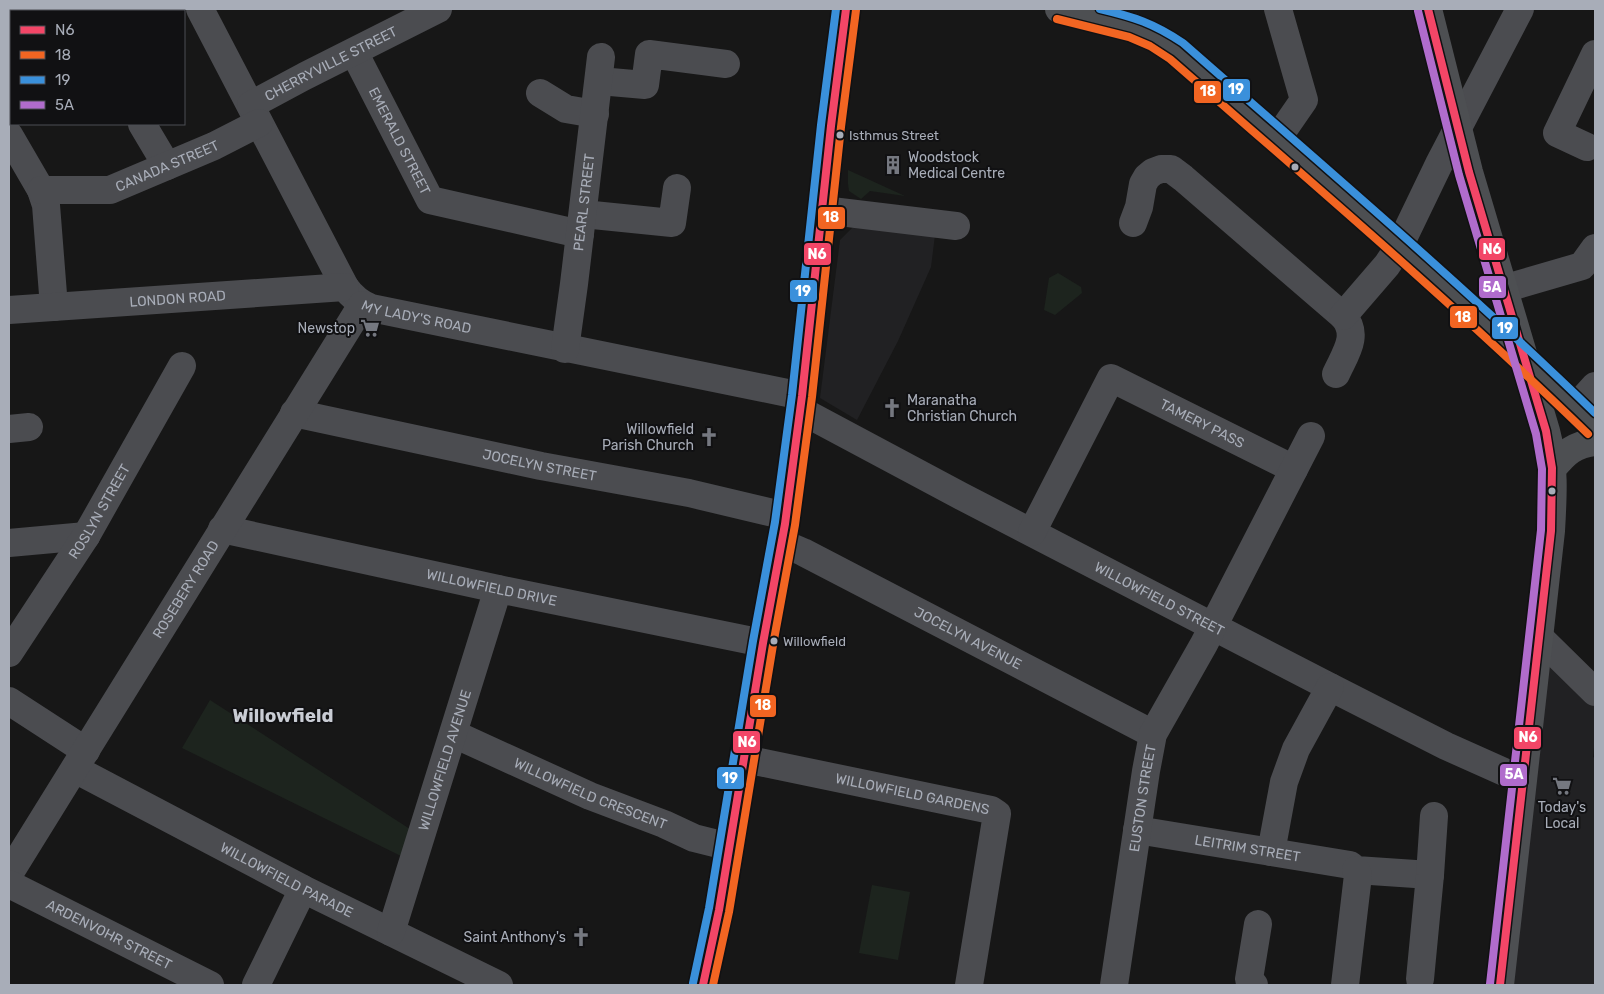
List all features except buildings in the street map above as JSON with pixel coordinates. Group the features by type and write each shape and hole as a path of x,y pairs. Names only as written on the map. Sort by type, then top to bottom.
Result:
{"main road":[{"path":"1059,9 1132,27 1155,38 1176,52 1458,298 1523,357 1595,428"},
{"path":"1428,9 1458,129 1546,431 1553,468 1554,484 1551,531 1500,985"},
{"path":"1553,468 1565,453 1583,444 1595,442"}],"street":[{"path":"200,9 353,296"},
{"name":"CHERRYVILLE STREET","path":"255,114 305,76 438,9"},
{"path":"703,985 719,910 765,632 782,544 801,403 831,126 846,9"},
{"path":"1277,140 1304,100 1278,9"},
{"path":"1343,316 1387,265 1398,247 1520,9"},
{"name":"EMERALD STREET","path":"354,52 430,200 581,224"},
{"name":"PEARL STREET","path":"564,349 600,69 645,85 650,54 726,64"},
{"path":"1587,147 1553,140 1595,54"},
{"path":"540,93 566,109 594,114"},
{"name":"CANADA STREET","path":"41,190 110,190 214,146 255,114"},
{"path":"143,125 166,166"},
{"path":"9,135 41,190 46,205 54,307"},
{"path":"1132,223 1139,207 1143,184 1147,177 1160,169 1171,169 1350,323 1352,342 1336,374"},
{"path":"581,224 672,223 677,188"},
{"path":"823,210 956,226"},
{"path":"1503,288 1582,266 1595,248"},
{"name":"LONDON ROAD","path":"9,310 353,296"},
{"name":"MY LADY'S ROAD","path":"353,296 371,308 564,349 801,403"},
{"name":"ROSEBERY ROAD","path":"9,874 294,413 353,296"},
{"name":"ROSLYN STREET","path":"9,654 86,536 182,366"},
{"name":"TAMERY PASS","path":"1032,532 1111,378 1294,469"},
{"path":"1575,408 1595,386"},
{"name":"WILLOWFIELD STREET","path":"801,403 1032,532 1446,746 1522,780"},
{"name":"JOCELYN STREET","path":"294,413 541,466 689,493 786,516"},
{"name":"EUSTON STREET","path":"1114,985 1153,734 1213,626 1311,436"},
{"name":"WILLOWFIELD DRIVE","path":"222,529 498,589 765,632"},
{"path":"9,543 86,536"},
{"name":"JOCELYN AVENUE","path":"782,544 803,552 1153,734"},
{"name":"WILLOWFIELD AVENUE","path":"391,932 498,589"},
{"path":"1539,637 1595,692"},
{"path":"1271,852 1284,782 1296,749 1330,687"},
{"name":"WILLOWFIELD PARADE","path":"9,701 81,760 304,889 500,985"},
{"name":"WILLOWFIELD CRESCENT","path":"454,734 590,796 664,824 694,838 730,847"},
{"name":"WILLOWFIELD GARDENS","path":"745,759 991,810 997,814 969,985"},
{"path":"1420,979 1434,816"},
{"name":"LEITRIM STREET","path":"1137,830 1350,865 1356,870 1430,875"},
{"path":"1345,985 1358,876 1356,870"},
{"name":"ARDENVOHR STREET","path":"9,884 210,985"},
{"path":"256,985 304,889"},
{"path":"1254,985 1250,979 1258,924"}],"shaded area":[{"path":"848,170 905,196 870,191 861,199 849,191"},
{"path":"854,226 935,235 931,267 898,341 857,420 820,398 840,240"},
{"path":"1058,273 1081,287 1082,293 1055,315 1044,310 1049,278"},
{"path":"1549,663 1595,707 1593,757 1595,758 1595,985 1510,985"},
{"path":"210,700 413,831 403,857 182,748"},
{"path":"872,885 910,892 898,960 859,953"}],"transit line":[{"name":"19","path":"693,983 709,908 753,641 775,522 792,395 821,125 836,9"},
{"name":"N6","path":"703,985 719,910 763,643 785,524 802,396 831,126 846,9"},
{"name":"19","path":"1100,9 1143,22 1162,30 1183,43 1443,272 1595,413"},
{"name":"N6","path":"1428,9 1469,172 1546,431 1552,468 1551,531 1500,985"},
{"name":"18","path":"713,985 729,912 773,645 795,525 812,397 841,127 856,10"},
{"name":"5A","path":"1418,11 1459,175 1536,434 1542,469 1541,530 1490,984"},
{"name":"18","path":"1057,19 1129,37 1150,46 1170,59 1434,291 1588,434"}],"place":[{"name":"Isthmus Street","path":"840,135"},
{"name":"Woodstock Medical Centre","path":"893,165"},
{"name":"Newstop","path":"370,328"},
{"name":"Maranatha Christian Church","path":"892,408"},
{"name":"Willowfield Parish Church","path":"709,437"},
{"name":"Willowfield","path":"774,641"},
{"name":"Today's Local","path":"1562,786"},
{"name":"Saint Anthony's","path":"581,937"}],"district":[{"name":"Willowfield","path":"283,715"}]}
